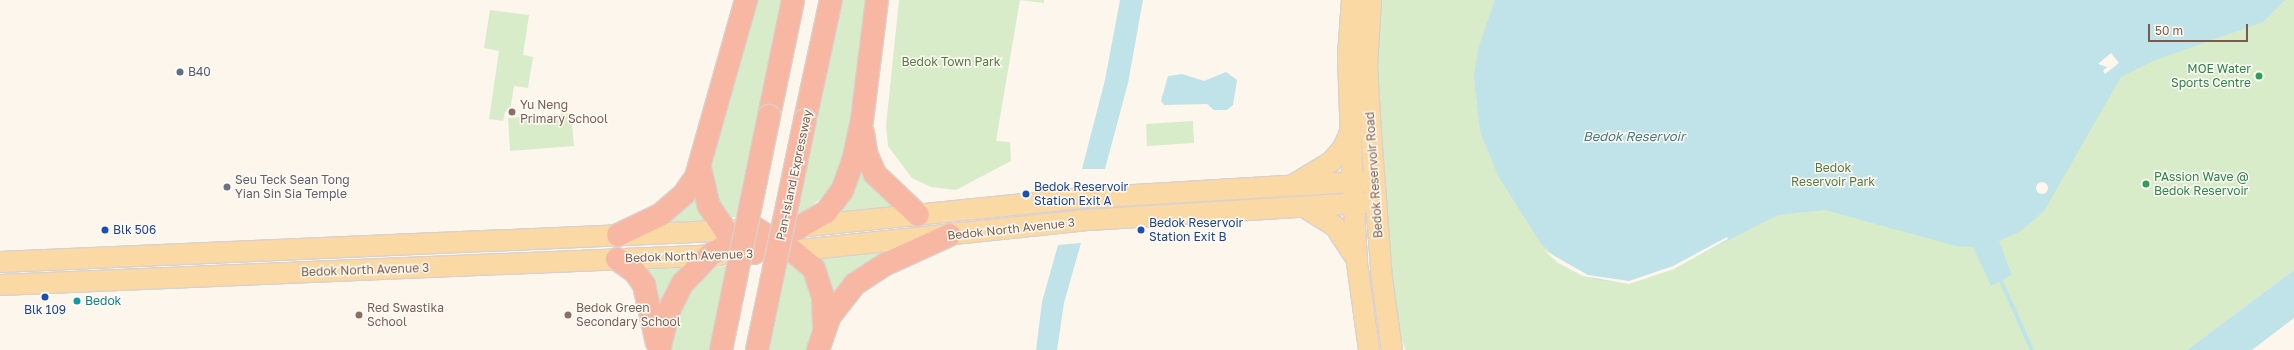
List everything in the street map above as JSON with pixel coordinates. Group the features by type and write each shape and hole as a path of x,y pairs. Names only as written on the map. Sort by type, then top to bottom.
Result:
{"highway":[{"path":"618,235 644,225 677,202 700,168 746,0"},
{"path":"721,350 793,0"},
{"name":"Pan-Island Expressway","path":"757,350 831,0"},
{"path":"700,168 709,206 729,236 754,253 786,246 805,227 826,212 842,191 862,120 878,0"},
{"path":"862,120 866,152 872,170 891,193 918,215"},
{"path":"658,350 676,294 710,255 729,236 756,229 786,246 808,262 818,277 824,326"},
{"path":"818,350 824,326 842,297 864,277 950,235"},
{"path":"617,259 635,272 644,285 658,350"}],"main road":[{"name":"Bedok Reservoir Road","path":"1352,0 1348,56 1352,182 1358,263 1369,350"},
{"name":"Bedok Reservoir Road","path":"1371,0 1367,66 1374,181 1392,350"},
{"path":"1289,187 1330,162 1343,148 1350,132"},
{"name":"Bedok North Avenue 3","path":"756,229 805,227 1084,198 1374,181"},
{"name":"Bedok North Avenue 3","path":"786,246 950,235 1089,220 1376,202"},
{"path":"1304,207 1335,226 1358,263"},
{"name":"Bedok North Avenue 3","path":"0,262 618,235 729,236"},
{"name":"Bedok North Avenue 3","path":"0,285 754,253"}],"green space":[{"path":"747,0 793,0 748,217 717,218 704,187"},
{"path":"830,0 877,0 864,142 918,215 805,227 834,203 820,199 798,216 786,216"},
{"name":"Bedok Town Park","path":"899,0 1020,0 996,141 1010,142 1011,161 956,190 931,187 912,178 888,146 886,126"},
{"path":"1020,0 1044,0 1044,3"},
{"name":"Bedok Reservoir Park","path":"1376,0 2294,0 2294,270 2187,350 1406,350 1391,316 1376,134"},
{"path":"490,10 529,15 523,55 533,57 528,88 514,86 510,111 505,112 503,121 489,119 499,51 484,48"},
{"path":"571,113 574,146 510,151 508,118"},
{"path":"1193,121 1194,143 1147,146 1146,124"},
{"path":"700,170 724,230 638,229"},
{"path":"947,236 880,267 818,350 758,350 776,264 791,263 796,252"},
{"path":"710,255 700,279 714,267 738,265 721,350 657,350 631,268"}],"water":[{"path":"1120,0 1143,0 1128,83 1105,169 1082,169 1105,80"},
{"name":"Bedok Reservoir","path":"1495,0 2285,0 2263,22 2153,61 2121,77 2044,211 2021,231 1999,241 2012,275 1991,286 1973,247 1956,246 1825,210 1778,215 1674,268 1629,283 1598,280 1569,268 1542,245 1498,176 1480,131 1474,77 1478,49"},
{"path":"1226,72 1237,80 1233,105 1227,110 1214,110 1207,104 1164,105 1161,101 1168,76 1182,74 1204,81"},
{"path":"1081,243 1064,303 1057,350 1036,350 1042,302 1058,245"},
{"path":"2294,270 2294,318 2252,350 2187,350"}],"pier":[{"path":"2111,53 2119,63 2105,74 2103,71 2107,67 2098,64"},
{"path":"2044,182 2047,183 2047,193 2040,194 2037,193 2036,186 2037,183"},
{"path":"1727,237 1728,239 1674,269 1629,284 1583,276 1558,263 1544,250 1588,275 1629,281 1673,266"}],"waterway":[{"path":"2001,281 2032,350"}],"place":[{"name":"B40","path":"180,72"},
{"name":"MOE Water Sports Centre","path":"2259,76"},
{"name":"Yu Neng Primary School","path":"512,112"},
{"name":"PAssion Wave @ Bedok Reservoir","path":"2146,184"},
{"name":"Seu Teck Sean Tong Yian Sin Sia Temple","path":"227,187"},
{"name":"Bedok Reservoir Station Exit A","path":"1026,194"},
{"name":"Blk 506","path":"105,230"},
{"name":"Bedok Reservoir Station Exit B","path":"1141,230"},
{"name":"Blk 109","path":"45,297"},
{"name":"Bedok","path":"77,301"},
{"name":"Red Swastika School","path":"359,315"},
{"name":"Bedok Green Secondary School","path":"568,315"}]}
